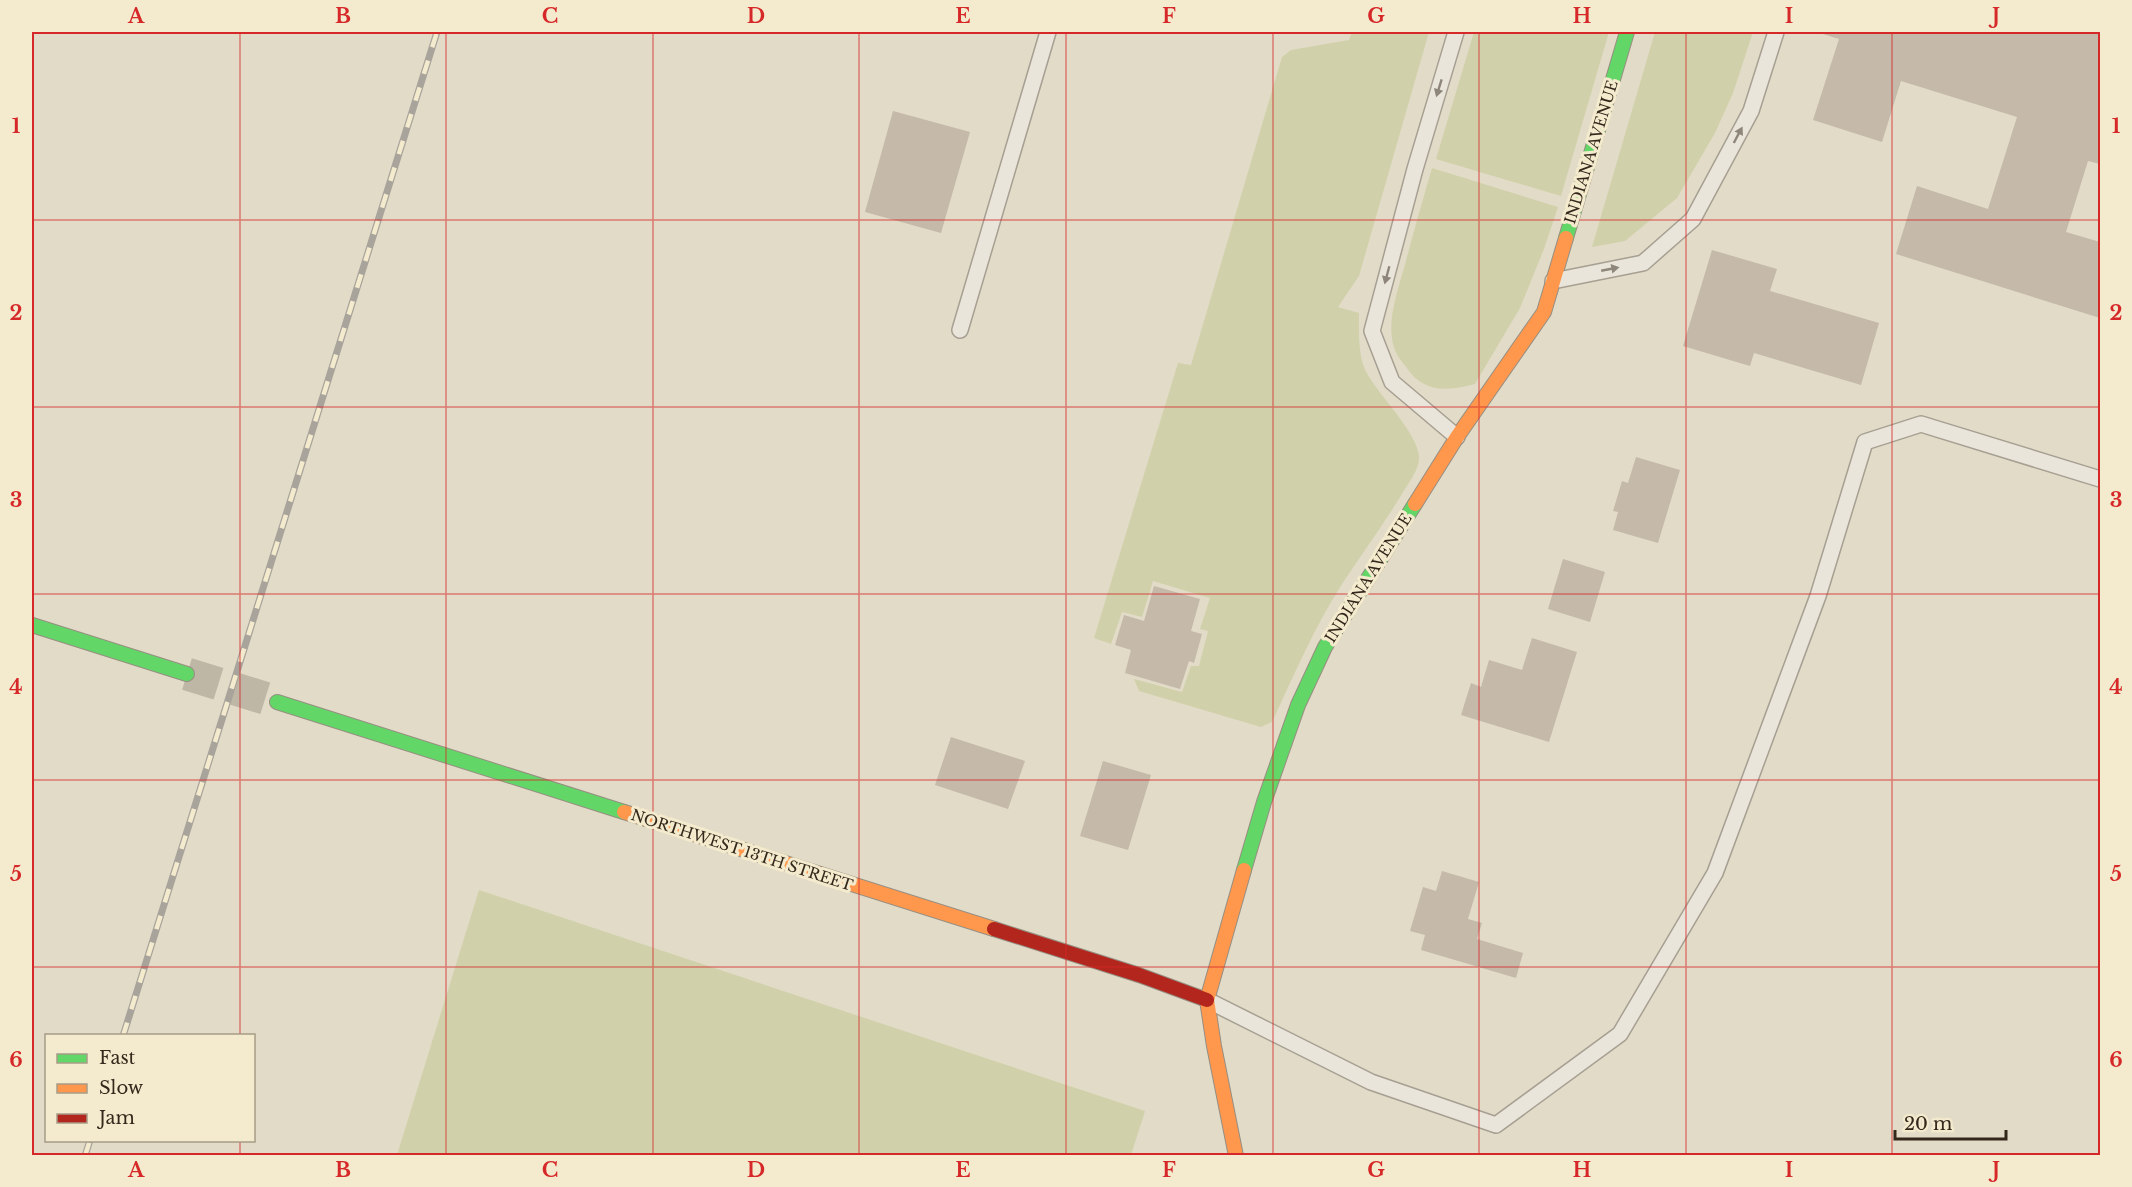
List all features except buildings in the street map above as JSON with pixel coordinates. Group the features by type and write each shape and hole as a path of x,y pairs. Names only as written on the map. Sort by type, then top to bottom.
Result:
{"street":[{"name":"INDIANA AVENUE","path":"1236,1155 1207,1000 1264,802 1298,705 1325,647 1457,437 1544,312 1627,32"},
{"path":"32,625 187,674"},
{"name":"NORTHWEST 13TH STREET","path":"277,702 1139,975 1207,1000"}],"lane":[{"path":"960,330 1048,32"},
{"path":"1456,32 1414,169 1372,332 1392,382 1457,437"},
{"path":"1553,281 1643,263 1693,219 1751,111 1776,32"},
{"path":"1207,1000 1371,1082 1496,1125 1620,1034 1715,873 1818,596 1865,442 1921,424 2100,479"}],"green space":[{"path":"1352,32 1429,32 1359,276 1338,307 1359,313 1360,347 1364,367 1413,438 1419,460 1411,479 1322,618 1272,722 1261,727 1139,691 1134,679 1182,692 1191,666 1199,666 1208,631 1200,629 1210,598 1153,581 1142,617 1122,612 1111,644 1094,638 1178,363 1191,365 1282,57 1291,50 1349,40"},
{"path":"1474,32 1609,32 1561,196 1436,159"},
{"path":"1655,32 1753,32 1733,93 1715,133 1677,198 1625,241 1592,247"},
{"path":"1432,168 1558,207 1520,308 1475,384 1445,389 1429,386 1413,376 1399,357 1391,329 1395,300"},
{"path":"479,890 1145,1111 1131,1155 397,1155"}],"tunnel":[{"path":"187,674 277,702"}],"railway":[{"path":"124,1034 437,32"},
{"path":"85,1156 89,1142"}],"traffic: fast":[{"path":"1566,238 1627,32"},
{"path":"1244,870 1264,802 1298,705 1325,647 1415,504"},
{"path":"32,625 187,674"},
{"path":"277,702 624,812"}],"traffic: slow":[{"path":"1415,504 1457,437 1544,312 1566,238"},
{"path":"624,812 994,929"},
{"path":"1236,1156 1207,1000 1244,870"}],"traffic: jam":[{"path":"994,929 1139,975 1207,1000"}]}
